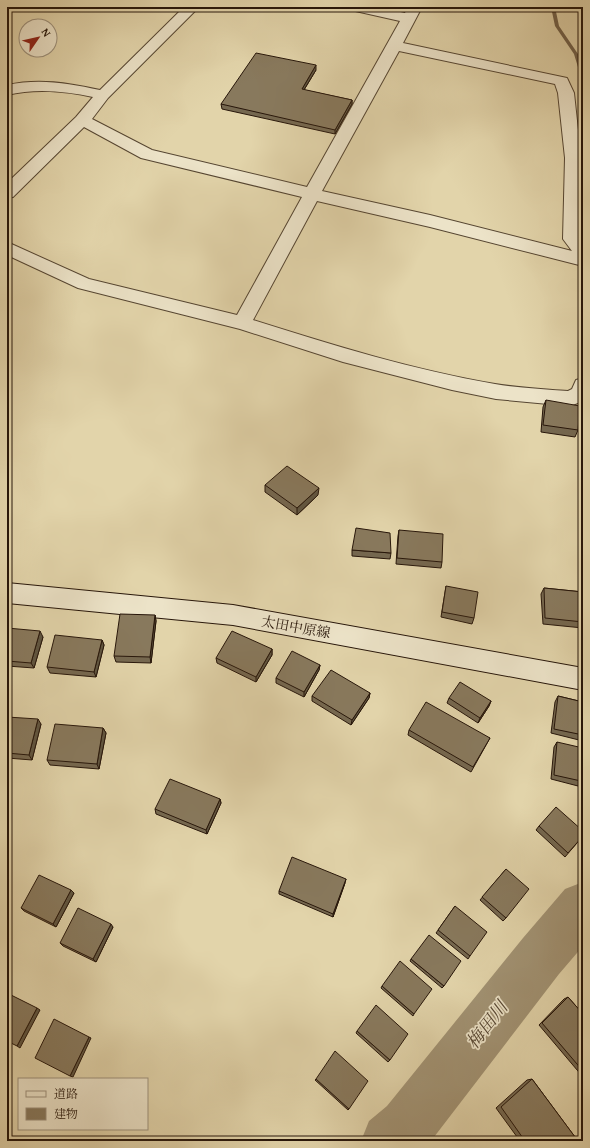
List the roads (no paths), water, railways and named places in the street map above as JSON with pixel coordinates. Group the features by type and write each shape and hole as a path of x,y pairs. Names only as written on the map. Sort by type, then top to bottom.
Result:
{"street":[{"path":"7,193 82,120 103,95 192,7"},
{"path":"242,323 395,46 412,12 356,7"},
{"path":"395,46 562,81 566,93 573,158 572,239 583,254"},
{"path":"7,90 34,85 60,86 103,95"},
{"path":"82,120 147,154 430,221 583,260"},
{"path":"7,248 84,284 242,323 344,355 496,392 570,399 581,393 583,385"},
{"name":"太田中原線","path":"7,593 233,615 583,680"}],"waterway":[{"name":"梅田川","path":"553,7 557,26 576,54 583,77"},
{"name":"梅田川","path":"389,1141 407,1126 541,956 583,907"}]}
